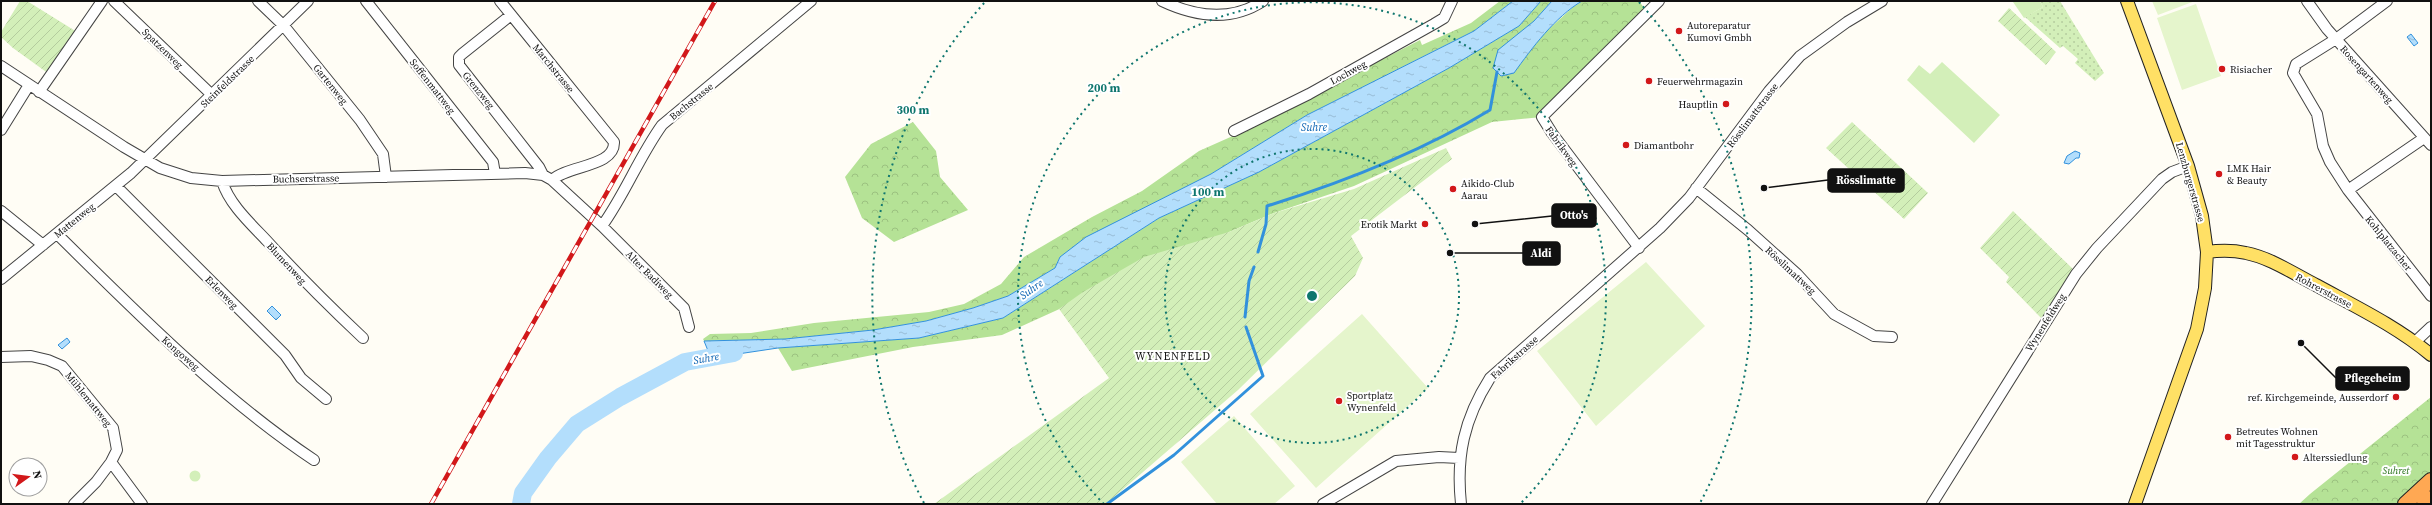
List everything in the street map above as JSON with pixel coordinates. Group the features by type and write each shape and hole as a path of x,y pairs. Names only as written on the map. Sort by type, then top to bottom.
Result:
{"highway":[{"path":"2405,504 2431,480"},
{"path":"2424,504 2431,498"}],"main road":[{"name":"Lenzburgerstrasse","path":"2127,1 2188,166 2203,221 2207,252 2205,288 2197,329 2135,504"},
{"name":"Rohrerstrasse","path":"2207,252 2224,250 2248,253 2272,262 2375,316 2415,342 2431,355"}],"street":[{"path":"39,92 102,1"},
{"name":"Spatzenweg","path":"114,1 212,95"},
{"name":"Gartenweg","path":"258,1 284,26 360,120 383,154 386,177"},
{"name":"Steinfeldstrasse","path":"145,160 308,1"},
{"name":"Soffenmattweg","path":"366,1 493,162 495,174"},
{"name":"Marchstrasse","path":"500,1 614,142 614,150 610,155 589,165 559,173 547,178"},
{"name":"Bachstrasse","path":"602,226 614,210 647,146 662,125 811,1"},
{"path":"1162,1 1179,9 1223,16 1240,13 1263,1"},
{"name":"Lochweg","path":"1234,131 1309,94 1434,24 1444,18 1452,1"},
{"name":"Fabrikweg","path":"1639,248 1552,133 1542,117 1659,1"},
{"name":"Rösslimattstrasse","path":"1639,248 1696,188 1769,91 1795,61 1847,22 1882,1"},
{"name":"Rosengartenweg","path":"2307,1 2336,39 2427,141"},
{"name":"Kohlplatzacher","path":"2387,1 2336,39 2296,64 2293,73 2317,114 2323,146 2330,162 2348,190 2431,296"},
{"name":"Grenzweg","path":"511,15 462,54 459,57 459,64 547,178"},
{"name":"Buchserstrasse","path":"1,66 145,160 160,168 191,178 222,181 525,173 547,178"},
{"path":"1,130 29,85"},
{"path":"2348,190 2427,141"},
{"name":"Mattenweg","path":"1,279 116,186 145,160"},
{"name":"Wynenfeldweg","path":"1932,504 2076,274 2096,248 2162,180 2172,172 2188,166"},
{"name":"Alter Badiweg","path":"547,178 602,226 684,308 689,327"},
{"name":"Blumenweg","path":"222,181 226,194 257,230 308,286 363,338"},
{"name":"Erlenweg","path":"116,186 285,354 301,378 326,399"},
{"name":"Rösslimattweg","path":"1696,188 1797,274 1834,314 1874,336 1892,337"},
{"path":"1,211 43,245"},
{"name":"Kongoweg","path":"57,234 146,323 255,418 314,460"},
{"name":"Fabrikstrasse","path":"1461,504 1459,458 1468,420 1477,398 1490,378 1639,248"},
{"path":"2415,342 2431,327"},
{"name":"Mühlemattweg","path":"1,357 31,356 62,366 113,428 117,450 111,462 96,482 74,504"},
{"path":"1323,504 1396,461 1432,457 1459,458"},
{"path":"111,462 142,504"}],"green space":[{"path":"20,1 27,1 77,32 49,74 13,48 1,37 1,32"},
{"path":"1500,1 1513,1 1474,31 1307,115 1211,174 1060,257 1055,268 1008,296 973,308 926,321 873,330 785,339 704,341 703,339 710,334 751,333 814,323 929,312 964,304 1001,284 1024,257 1092,217 1142,191 1199,151 1235,135 1420,40 1422,45 1471,23"},
{"path":"1541,1 1552,1 1534,21 1514,72 1537,40 1573,7 1582,1 1639,1 1647,12 1542,117 1492,122 1354,186 1274,213 1229,232 1002,335 913,347 792,371 778,348 919,338 1003,318 1159,218 1259,172 1449,68 1519,26"},
{"path":"2040,1 2060,1 2104,73 2095,81 2075,63 2078,59 2063,46 2060,48 2025,17 2043,7"},
{"path":"2040,1 2043,7 2024,18 2013,2"},
{"path":"2152,1 2195,1 2158,15"},
{"path":"2196,4 2221,76 2182,90 2157,18"},
{"path":"2009,8 2056,52 2046,65 1998,21"},
{"path":"1942,62 2000,115 1974,143 1907,80 1919,65 1930,74"},
{"path":"913,122 936,151 940,177 968,210 894,242 862,218 845,177 871,144"},
{"path":"1852,122 1928,193 1904,219 1826,148"},
{"path":"1446,148 1452,159 1351,236 1363,258 1355,276 1238,390 1106,504 934,504 1109,378 1059,309 1083,292 1144,257 1229,232 1274,213 1354,189"},
{"path":"2013,211 2073,269 2042,319 2006,282 2009,277 1980,248"},
{"path":"1646,262 1705,326 1596,426 1537,351"},
{"name":"Sportplatz Wynenfeld","path":"1362,314 1428,388 1316,488 1250,414"},
{"name":"Suhret","path":"2431,397 2431,504 2299,504 2310,494"},
{"path":"1234,416 1295,486 1274,504 1217,504 1181,462"},
{"path":"193,471 197,471 199,472 199,480 193,481 190,478 190,474"}],"water":[{"name":"Suhre","path":"1513,1 1541,1 1519,26 1449,68 1259,172 1159,218 1003,318 919,338 778,348 711,358 704,341 785,339 873,330 926,321 973,308 1008,296 1055,268 1060,257 1086,237 1211,174 1307,115 1474,31"},
{"path":"1552,1 1582,1 1553,24 1536,43 1514,73 1501,76 1493,68 1498,50 1534,21"},
{"path":"2411,34 2418,43 2414,46 2407,37"},
{"path":"2075,151 2080,153 2079,158 2076,158 2069,164 2064,163 2067,156"},
{"path":"272,306 281,315 276,320 267,311"},
{"path":"67,338 70,342 62,349 58,345"}],"waterway":[{"path":"1258,252 1266,224 1267,206 1325,187 1382,165 1437,139 1490,110 1497,72"},
{"path":"1245,317 1249,281 1254,267"},
{"path":"1107,504 1174,455 1263,376 1246,327"},
{"name":"Suhre","path":"521,504 523,493 548,458 577,424 620,397 685,362 734,353"}],"railway":[{"path":"431,504 715,1"}],"place":[{"name":"Autoreparatur Kumovi Gmbh","path":"1679,31"},
{"name":"Risiacher","path":"2222,69"},
{"name":"Feuerwehrmagazin","path":"1649,81"},
{"name":"Hauptlin","path":"1726,104"},
{"name":"Diamantbohr","path":"1626,145"},
{"name":"LMK Hair & Beauty","path":"2219,174"},
{"name":"Rösslimatte","path":"1764,188"},
{"name":"Aikido-Club Aarau","path":"1453,189"},
{"name":"Erotik Markt","path":"1425,224"},
{"name":"Otto's","path":"1475,224"},
{"name":"Aldi","path":"1450,253"},
{"name":"Pflegeheim","path":"2301,343"},
{"name":"ref. Kirchgemeinde, Ausserdorf","path":"2396,397"},
{"name":"Sportplatz Wynenfeld","path":"1339,401"},
{"name":"Betreutes Wohnen mit Tagesstruktur","path":"2228,437"},
{"name":"Alterssiedlung","path":"2295,457"}],"district":[{"name":"WYNENFELD","path":"1173,356"}]}
